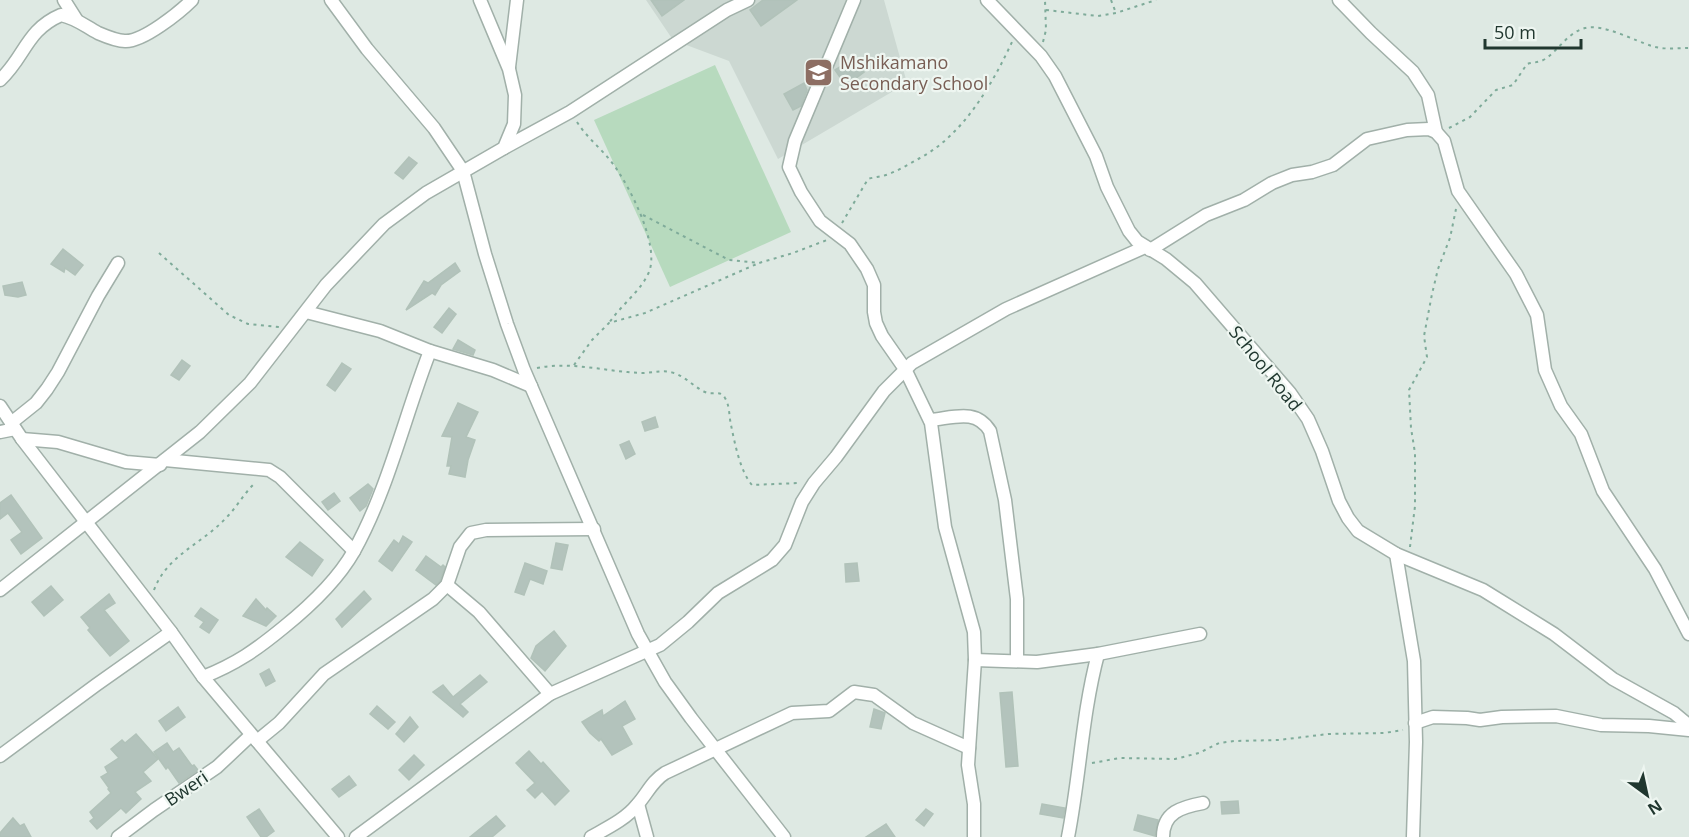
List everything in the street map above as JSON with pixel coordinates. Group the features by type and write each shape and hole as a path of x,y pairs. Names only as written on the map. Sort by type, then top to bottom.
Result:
{"street":[{"path":"64,0 76,19"},
{"path":"0,80 14,66 35,32 61,15 76,19 100,34 125,42 161,24 192,0"},
{"path":"332,0 367,49 434,128 463,171 488,263 524,370 647,652 665,682 784,837"},
{"path":"480,0 509,69 515,95 514,124 504,148"},
{"path":"509,69 517,0"},
{"path":"0,590 200,432 250,383 327,285 384,224 426,193 570,112 727,10 748,0"},
{"path":"854,0 795,141 789,167 813,213 850,244 867,269 874,285 876,323 882,336 905,369 930,420 945,527 974,632 975,660 969,748 970,784 974,804 974,837"},
{"name":"School Road","path":"987,0 1041,56 1056,76 1096,156 1107,187 1129,231 1195,283 1290,393 1308,419 1348,518 1358,531 1395,554 1483,590 1554,634 1613,679 1674,713 1688,724"},
{"path":"1339,0 1413,72 1428,95 1437,133"},
{"path":"356,837 550,694 647,652 668,640 718,593 776,556 785,545 802,502 814,483 884,391 905,369 1006,309 1148,248 1206,215 1244,200 1272,183 1333,165 1367,139 1407,130 1429,129 1437,133 1444,141 1458,191 1516,274 1537,315 1540,349 1552,390 1581,434 1603,491 1655,569 1689,634"},
{"path":"16,430 58,372 118,263"},
{"path":"306,312 380,332 430,351 494,370 531,386"},
{"path":"203,677 241,661 285,626 335,579 354,551 382,487 430,351"},
{"path":"0,406 203,677 338,837"},
{"path":"930,420 975,416 986,423 990,431 1005,500 1017,599 1017,662"},
{"path":"0,432 16,430 126,462 162,462 269,470 280,477 354,551"},
{"path":"550,694 479,612 447,585 463,542 471,533 477,531 594,529"},
{"path":"1395,554 1414,661 1413,837"},
{"name":"Bweri","path":"118,837 254,738 279,723 324,675 433,599 447,585"},
{"path":"1675,606 1689,613"},
{"path":"0,756 171,632"},
{"path":"975,660 1037,662 1098,654 1200,634"},
{"path":"1068,837 1080,765 1082,730 1098,654"},
{"path":"591,837 628,814 661,775 792,713 829,711 851,693 858,692 880,698 913,723 969,748"},
{"path":"1415,725 1433,717 1480,720 1502,717 1556,716 1601,725 1688,724"},
{"path":"1163,837 1165,822 1171,816 1184,807 1203,803"},
{"path":"638,804 647,837"}],"path":[{"path":"1041,56 1046,30 1045,0"},
{"path":"1111,0 1116,14"},
{"path":"1046,10 1080,16 1098,16 1116,14 1156,0"},
{"path":"1437,133 1470,117 1496,90 1513,85 1527,64 1547,58 1567,38 1581,29 1591,26 1608,30 1654,47 1689,48"},
{"path":"850,244 842,222 868,179 888,174 923,157 948,137 972,110 987,88 1017,31"},
{"path":"570,112 586,136 611,161 622,176 641,214 652,256 650,269 644,282 592,340 574,365"},
{"path":"1408,559 1415,506 1415,453 1409,390 1428,357 1425,336 1432,294 1438,269 1450,238 1458,191"},
{"path":"641,214 729,260 759,263"},
{"path":"609,323 645,313 759,263 793,254 838,236"},
{"path":"159,253 217,305 240,321 294,329"},
{"path":"524,370 574,365 643,373 670,372 690,380 706,393 720,393 727,403 735,439 750,483 755,486 782,482 814,483"},
{"path":"149,604 160,575 169,564 226,518 252,485 269,470"},
{"path":"1080,765 1120,758 1175,759 1199,753 1219,743 1234,741 1279,740 1328,734 1384,733 1415,725"}],"shaded area":[{"name":"Mshikamano Secondary School","path":"646,0 884,0 907,83 778,159 729,61 673,40"}],"green space":[{"path":"715,65 791,232 670,287 594,120"}],"building":[{"path":"651,0 684,0 662,16"},
{"path":"763,0 797,0 761,26 750,10"},
{"path":"854,58 864,72 846,86 835,70"},
{"path":"804,83 807,90 801,106 793,110 784,94"},
{"path":"409,157 417,163 403,179 395,173"},
{"path":"63,249 83,265 75,275 65,268 64,272 51,264"},
{"path":"455,263 460,271 441,285 435,295 432,293 406,310 424,281 428,283"},
{"path":"22,282 26,295 18,297 5,295 3,286"},
{"path":"449,308 456,314 442,333 434,327"},
{"path":"458,340 475,350 473,355 453,349"},
{"path":"182,360 190,366 179,380 171,375"},
{"path":"342,363 351,369 335,391 327,385"},
{"path":"458,403 478,412 466,437 475,440 465,477 449,474 451,466 447,466 452,437 442,436"},
{"path":"655,417 658,427 645,431 642,422"},
{"path":"629,441 635,454 626,459 620,445"},
{"path":"368,484 373,489 366,506 360,511 350,498"},
{"path":"334,493 340,501 328,510 322,502"},
{"path":"11,495 42,538 21,554 11,540 22,532 8,513 0,519 0,503"},
{"path":"403,536 412,542 392,571 379,561 394,540 399,544"},
{"path":"300,542 323,560 312,576 286,557"},
{"path":"556,543 568,545 562,570 551,568"},
{"path":"426,556 441,567 443,565 445,567 436,585 416,570"},
{"path":"525,563 547,571 543,584 530,579 524,595 515,592"},
{"path":"857,563 859,581 846,582 845,564"},
{"path":"51,586 63,600 44,616 32,602"},
{"path":"364,591 371,599 342,627 336,619"},
{"path":"109,594 115,603 104,610 129,641 110,656 88,630 90,628 81,617"},
{"path":"256,599 266,610 267,608 276,616 266,626 243,616"},
{"path":"201,608 218,620 209,633 200,627 204,622 195,616"},
{"path":"554,631 566,646 545,671 531,658 536,646"},
{"path":"269,669 275,681 266,686 260,674"},
{"path":"480,675 487,682 460,704 468,712 463,717 433,692 443,685 453,697"},
{"path":"1012,692 1018,766 1006,767 1000,693"},
{"path":"625,701 635,719 622,726 632,744 612,755 601,739 599,741 590,733 582,722 602,710 603,716"},
{"path":"377,706 395,722 388,729 370,714"},
{"path":"178,707 185,717 166,731 159,721"},
{"path":"874,709 885,713 881,729 870,727"},
{"path":"410,717 418,727 404,742 396,734"},
{"path":"136,734 158,759 143,772 151,781 135,792 141,799 126,813 121,808 97,829 90,821 94,818 90,812 111,793 101,777 108,773 105,767 119,758 111,749 122,740 125,743"},
{"path":"167,743 173,752 179,748 192,766 194,765 198,770 179,783 154,752"},
{"path":"529,751 541,764 543,762 569,791 555,805 542,791 535,798 527,790 535,783 516,763"},
{"path":"414,755 424,765 409,780 399,770"},
{"path":"349,776 356,785 339,797 332,789"},
{"path":"1238,801 1239,813 1222,814 1221,802"},
{"path":"1042,804 1065,808 1063,818 1040,814"},
{"path":"259,809 274,831 266,837 261,837 247,817"},
{"path":"926,809 933,814 924,826 916,820"},
{"path":"1138,815 1158,820 1155,836 1134,830"},
{"path":"496,816 505,826 492,837 470,837"},
{"path":"13,818 20,826 24,824 31,837 0,837 0,833"},
{"path":"886,824 895,837 866,837"}],"place":[{"name":"Mshikamano Secondary School","path":"819,72"}]}
